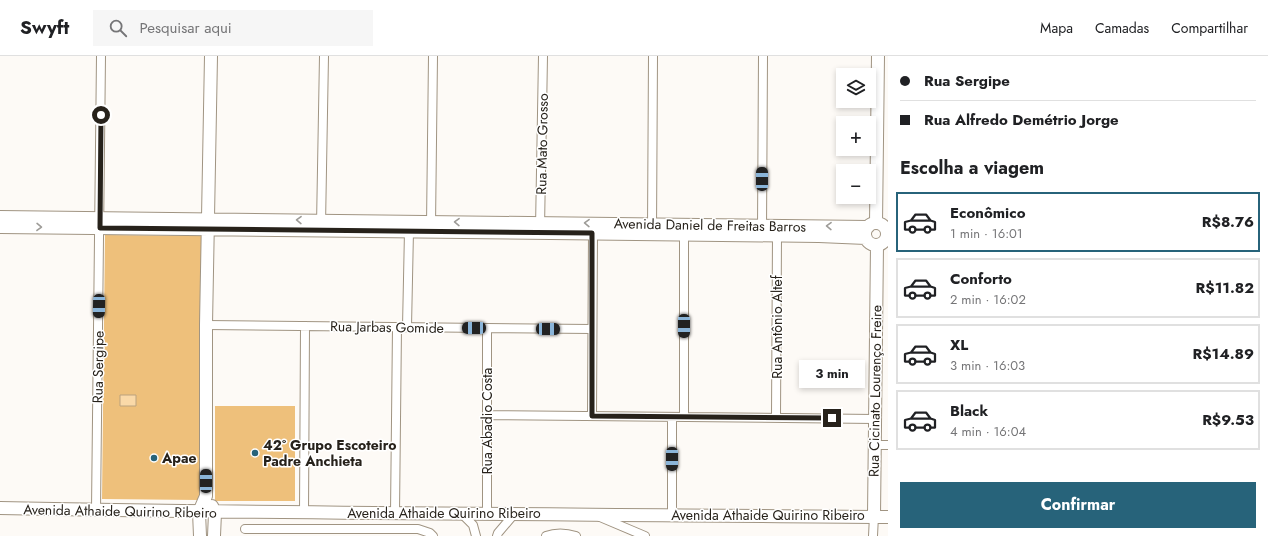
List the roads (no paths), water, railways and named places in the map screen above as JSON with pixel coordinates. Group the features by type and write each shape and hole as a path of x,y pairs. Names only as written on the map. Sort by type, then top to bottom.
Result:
{"street":[{"name":"Rua Sergipe","path":"96,510 102,56"},
{"path":"206,496 215,513 214,535 200,535 199,512 206,496 206,325 211,56"},
{"path":"321,225 324,56"},
{"path":"431,227 434,56"},
{"name":"Rua Mato Grosso","path":"540,228 543,56"},
{"path":"652,229 653,56"},
{"path":"762,230 763,56"},
{"path":"870,229 881,225 885,228 887,233 886,239 877,245 870,243 870,229 878,56"},
{"name":"Avenida Daniel de Freitas Barros","path":"0,217 100,223"},
{"name":"Avenida Daniel de Freitas Barros","path":"0,227 100,223 762,230 870,229"},
{"name":"Avenida Daniel de Freitas Barros","path":"321,225 409,231 431,227"},
{"name":"Avenida Daniel de Freitas Barros","path":"540,228 592,233 652,229 684,234 762,230 777,235 870,229"},
{"path":"407,327 409,231"},
{"path":"592,233 592,416"},
{"path":"684,234 684,417"},
{"name":"Rua Antônio Altef","path":"776,418 777,235"},
{"name":"Rua Cicinato Lourenço Freire","path":"873,536 877,245"},
{"name":"Rua Jarbas Gomide","path":"206,325 592,329"},
{"path":"304,513 305,326"},
{"path":"395,513 396,327"},
{"name":"Rua Abadio Costa","path":"487,513 488,328"},
{"path":"487,416 875,419"},
{"path":"672,417 672,515"},
{"path":"874,445 888,445"},
{"name":"Avenida Athaide Quirino Ribeiro","path":"0,508 215,513 515,513 888,516"},
{"path":"461,513 473,525 476,536"},
{"path":"497,536 515,513"},
{"path":"594,514 645,536"},
{"path":"245,529 418,529 430,533 433,536"},
{"path":"547,536 567,533 576,536"}],"place":[{"name":"42º Grupo Escoteiro Padre Anchieta","path":"255,453"},
{"name":"Apae","path":"154,458"}]}
